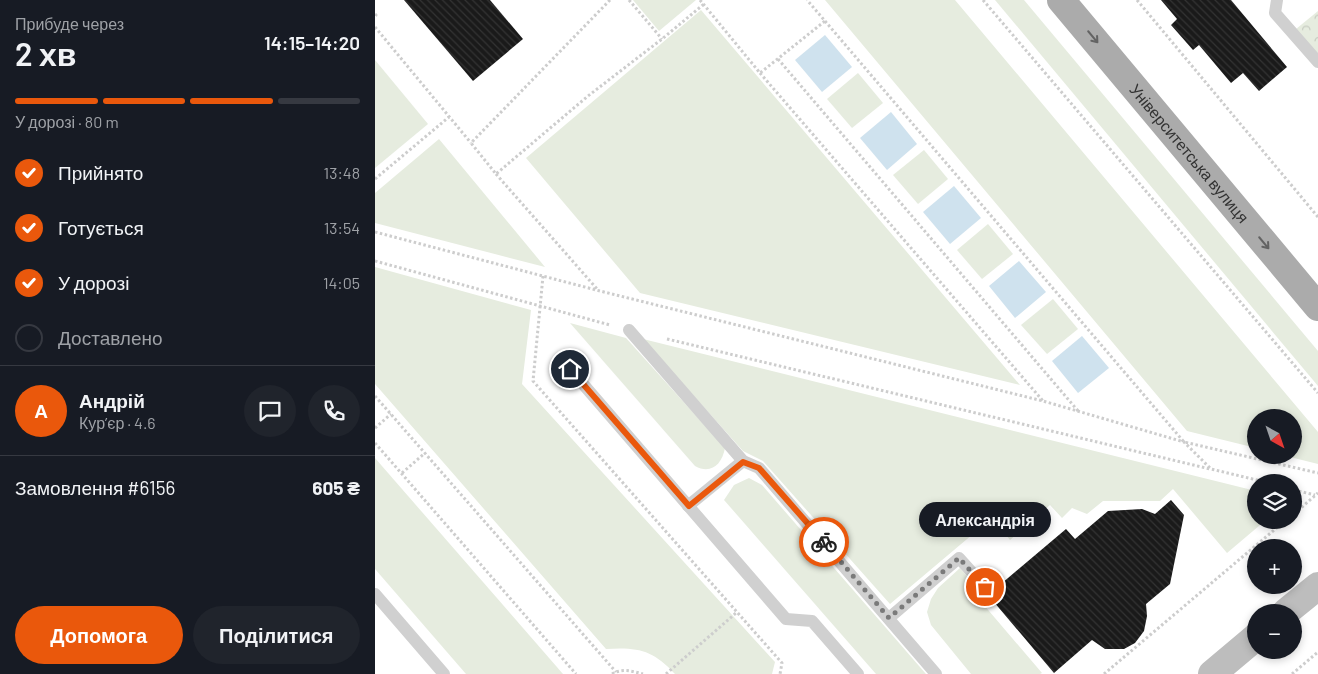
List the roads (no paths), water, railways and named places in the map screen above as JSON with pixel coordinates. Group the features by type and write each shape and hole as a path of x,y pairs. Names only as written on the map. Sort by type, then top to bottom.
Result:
{"main road":[{"name":"Університетська вулиця","path":"1061,0 1318,307"},
{"path":"1296,604 1318,586"},
{"path":"1212,674 1247,645"}],"lane":[{"path":"1277,0 1275,13 1318,62"},
{"path":"629,330 743,462 759,468 936,674"},
{"path":"570,369 786,618 812,621 858,674"},
{"path":"689,506 743,462"},
{"path":"889,618 959,558 985,587"},
{"path":"375,594 444,674"}],"water":[{"path":"825,35 852,67 822,92 795,60"},
{"path":"891,112 917,144 887,170 860,138"},
{"path":"954,186 981,218 950,244 923,212"},
{"path":"1019,261 1046,292 1015,318 989,286"},
{"path":"1082,336 1109,368 1078,393 1052,361"}],"place":[{"name":"Александрія","path":"985,587"}]}
